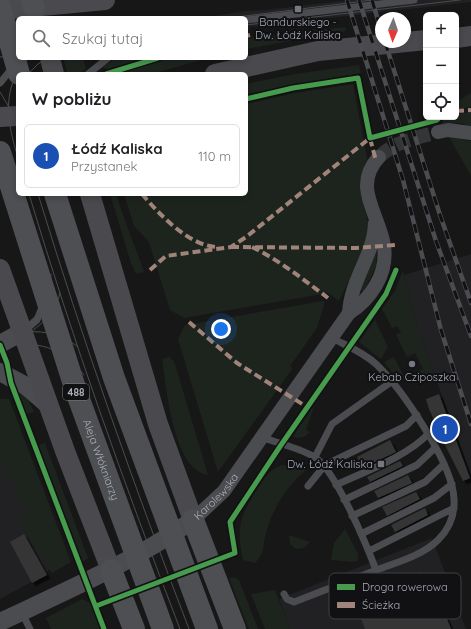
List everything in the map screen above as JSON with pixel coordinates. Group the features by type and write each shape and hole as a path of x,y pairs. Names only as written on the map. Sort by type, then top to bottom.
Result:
{"main road":[{"path":"0,10 34,9 105,0"},
{"path":"0,7 15,50"},
{"path":"459,38 471,36"},
{"path":"224,72 318,51 423,40"},
{"path":"17,60 19,72"},
{"path":"50,60 54,72"},
{"path":"0,117 16,116"},
{"name":"Aleja Włókniarzy","path":"1,159 76,391 163,629"},
{"path":"56,196 117,386 207,629"},
{"path":"91,196 158,424 235,629"},
{"path":"0,269 49,406 134,629"}],"street":[{"path":"438,132 448,130 471,133"},
{"name":"Karolewska","path":"0,622 111,570 157,544 193,520 224,491 349,313 368,298 377,283 384,264 384,246 368,199 367,187 369,172 379,157"},
{"name":"Karolewska","path":"349,313 353,287 372,247 375,218"},
{"path":"0,344 22,332"},
{"path":"0,372 26,386 49,406"}],"lane":[{"path":"248,20 414,0"},
{"path":"0,83 13,66 15,50"},
{"path":"90,72 106,60"},
{"path":"0,157 43,299 41,312 37,320 22,332"},
{"path":"332,338 363,354 377,365 391,382 417,415 444,464 452,484 454,508 453,516 450,524 438,540 411,557 368,573"},
{"path":"315,457 332,424 391,382"},
{"path":"308,486 325,465 406,426 417,415"},
{"path":"336,485 408,450 420,443 428,434"},
{"path":"262,437 315,457 325,465 361,534 376,570"},
{"path":"344,500 424,461 435,448"},
{"path":"352,516 425,482 444,464"},
{"path":"361,534 434,498 452,484"},
{"path":"369,551 454,508"},
{"path":"284,594 287,599 294,602 329,588"},
{"path":"22,612 30,629"}],"shaded area":[{"path":"350,0 471,0 471,2 250,27 248,30 248,16 214,16 244,11 266,10"},
{"path":"345,27 346,31 248,49 248,39"},
{"path":"64,60 84,60 86,68 82,72 67,72"},
{"path":"114,60 138,60 108,69 102,67"},
{"path":"162,60 201,60 159,72 124,72"},
{"path":"359,65 361,73 248,94 248,84 295,74"},
{"path":"353,84 367,159 361,176 360,192 369,226 367,244 339,301 328,293 184,318 170,310 149,242 134,226 125,196 248,196 248,104 295,93"},
{"path":"471,93 471,107 459,109 459,100"},
{"path":"471,112 471,126 460,123 442,124 443,120 459,120 459,114"},
{"path":"449,137 471,141 471,176"},
{"path":"111,196 117,196 144,272 136,274 131,263"},
{"path":"377,249 376,267 363,292 360,289"},
{"path":"471,254 471,476 415,321 404,275"},
{"path":"403,270 415,321 434,374 423,379 417,377 415,373 423,369 415,353 407,357 396,335 401,332 397,326 392,328 382,309 395,291"},
{"path":"323,301 325,302 317,328 290,366 293,368 218,472 178,339 185,325"},
{"path":"375,320 388,347 381,359 359,342"},
{"path":"169,357 174,361 208,475 196,469 186,458 173,426 162,359"},
{"path":"394,357 405,379 400,382 384,362"},
{"path":"14,386 28,399 34,412 25,414"},
{"path":"0,399 9,399 71,562 52,573 18,522 27,512 0,459"},
{"path":"314,406 306,430 310,432 304,437 297,438 293,436"},
{"path":"0,409 54,562 46,574 0,599"},
{"path":"45,443 88,558 83,562 37,446"},
{"path":"282,465 299,466 307,469 287,490 277,506 269,523 261,556 255,563 243,560 240,530 243,514 265,477 274,469"},
{"path":"345,529 358,554 358,561 331,560 334,543"},
{"path":"289,535 310,542 304,548 296,549 290,544"},
{"path":"432,538 445,573 344,573"},
{"path":"233,577 239,580 258,629 249,629 229,578"},
{"path":"329,579 329,619 461,619 461,616 466,629 290,629 279,599"},
{"path":"275,590 290,629 265,629 251,594"},
{"path":"82,599 92,604 101,629 51,629 46,618"}],"building":[{"path":"439,394 470,478 463,481 444,443 447,439 437,427 426,399"},
{"path":"390,440 396,452 362,468 357,457"},
{"path":"400,461 403,466 370,482 367,477"},
{"path":"408,475 412,483 378,498 374,491"},
{"path":"416,492 420,499 387,516 382,507"},
{"path":"425,508 428,515 395,532 391,525"},
{"path":"24,534 47,575 32,583 10,542"},
{"path":"361,619 447,619 451,629 365,629"}],"tunnel":[{"path":"379,157 392,147 399,144 414,138 438,132"}],"tram line":[{"path":"245,16 372,0"},
{"path":"248,25 460,0"},
{"path":"0,46 16,44"},
{"path":"0,57 16,56"},
{"path":"18,72 27,60"},
{"path":"30,72 45,60"},
{"path":"16,76 10,92 8,105 11,131 16,152"},
{"path":"0,92 16,122"},
{"path":"30,196 63,304 100,413 180,629"},
{"path":"39,196 110,413 189,629"},
{"path":"0,340 29,322 36,315 47,297 50,287 51,274"},
{"path":"0,349 19,339 45,320 51,313 60,293"},
{"path":"9,336 27,332 45,332 62,337 78,347"},
{"path":"11,345 33,344 52,349 69,359 84,375"}],"railway":[{"path":"347,0 403,180 441,330 471,424"},
{"path":"359,0 436,241 471,336"},
{"path":"372,0 376,12"},
{"path":"387,48 440,215 471,303"}],"marked path":[{"path":"459,111 471,110"},
{"path":"150,270 166,256 231,247 246,237 370,138 376,161"},
{"path":"144,196 157,211 185,235 206,245 217,247"},
{"path":"231,247 356,248 395,245"},
{"path":"252,247 282,264 328,298"},
{"path":"189,322 237,363 307,407"}],"cycle path":[{"path":"112,72 152,60"},
{"path":"248,99 293,88 358,78 370,138 437,120"},
{"path":"96,606 235,553 230,522 281,445 386,294 396,270"},
{"path":"0,345 7,363 11,383 104,629"}],"place":[{"name":"Bandurskiego - Dw. Łódź Kaliska","path":"298,9"},
{"name":"Kebab Cziposzka","path":"412,364"},
{"name":"Łódź Kaliska","path":"445,429"},
{"name":"Dw. Łódź Kaliska","path":"381,464"}]}
